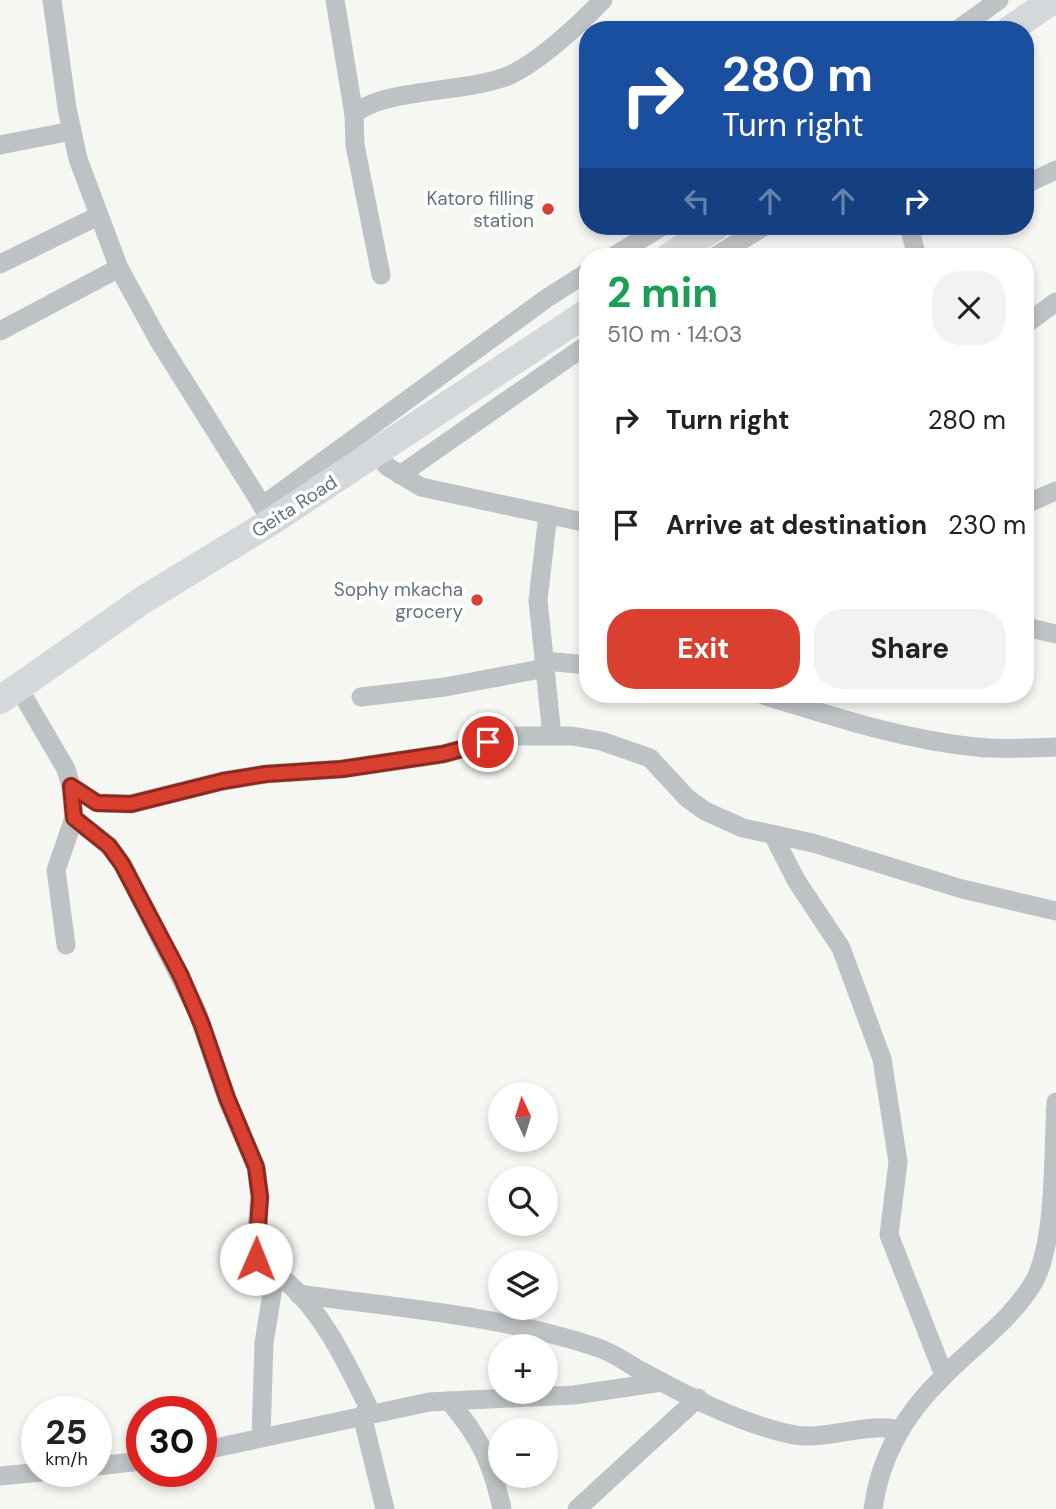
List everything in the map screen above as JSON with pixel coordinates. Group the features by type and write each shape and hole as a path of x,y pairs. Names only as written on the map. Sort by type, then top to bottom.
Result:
{"highway":[{"path":"1022,21 1053,0"},
{"path":"688,248 704,235"},
{"name":"Geita Road","path":"9,694 267,514 374,453 579,318"}],"street":[{"path":"52,0 72,131 98,216 119,268 159,341 267,514 547,298 579,278"},
{"path":"335,0 354,115 355,145 381,275"},
{"path":"579,21 603,0"},
{"path":"970,21 999,0"},
{"path":"354,115 376,102 472,86 511,75 543,53 579,21"},
{"path":"0,145 72,131"},
{"path":"1034,180 1056,170"},
{"path":"0,264 98,216"},
{"path":"627,248 648,235"},
{"path":"729,248 750,235"},
{"path":"1,330 119,268"},
{"path":"1034,318 1056,302"},
{"path":"400,475 579,350"},
{"path":"374,453 400,475 421,487 579,521"},
{"path":"1034,501 1056,491"},
{"path":"548,514 538,600 552,736"},
{"path":"1034,629 1056,634"},
{"path":"361,697 444,687 546,664 579,665"},
{"path":"9,694 66,769 71,786 74,818 56,870 66,945"},
{"path":"790,703 876,729 976,747 1056,747"},
{"path":"71,786 97,803 131,804 223,781 266,774 342,769 443,754 511,736 552,736 601,741 650,758 687,798 705,811 743,828 813,843 962,889 1056,911"},
{"path":"74,818 109,846 122,864 197,1011 227,1098 256,1167 260,1197 256,1259 260,1266 298,1294 315,1314 348,1366 366,1413 385,1509"},
{"path":"773,835 796,880 841,948 882,1059 898,1162 889,1235 944,1375"},
{"path":"873,1509 877,1481 890,1444 900,1430 944,1375 999,1328 1035,1280 1049,1267 1056,1102"},
{"path":"261,1437 264,1343 275,1275"},
{"path":"298,1294 514,1324 598,1348 729,1414 788,1434 828,1436 844,1430 883,1426 900,1430"},
{"path":"217,1447 366,1413 449,1401 575,1395 663,1381"},
{"path":"577,1509 698,1398"},
{"path":"449,1401 484,1448 494,1471 502,1509"},
{"path":"0,1476 21,1474"}],"place":[{"name":"Katoro filling station","path":"548,209"},
{"name":"Sophy mkacha grocery","path":"477,600"}],"route":[{"path":"256,1259 260,1197 256,1167 227,1098 211,1046 181,976 122,864 109,846 74,818 71,786 97,803 131,804 223,781 266,774 342,769 443,754 488,742"}]}
